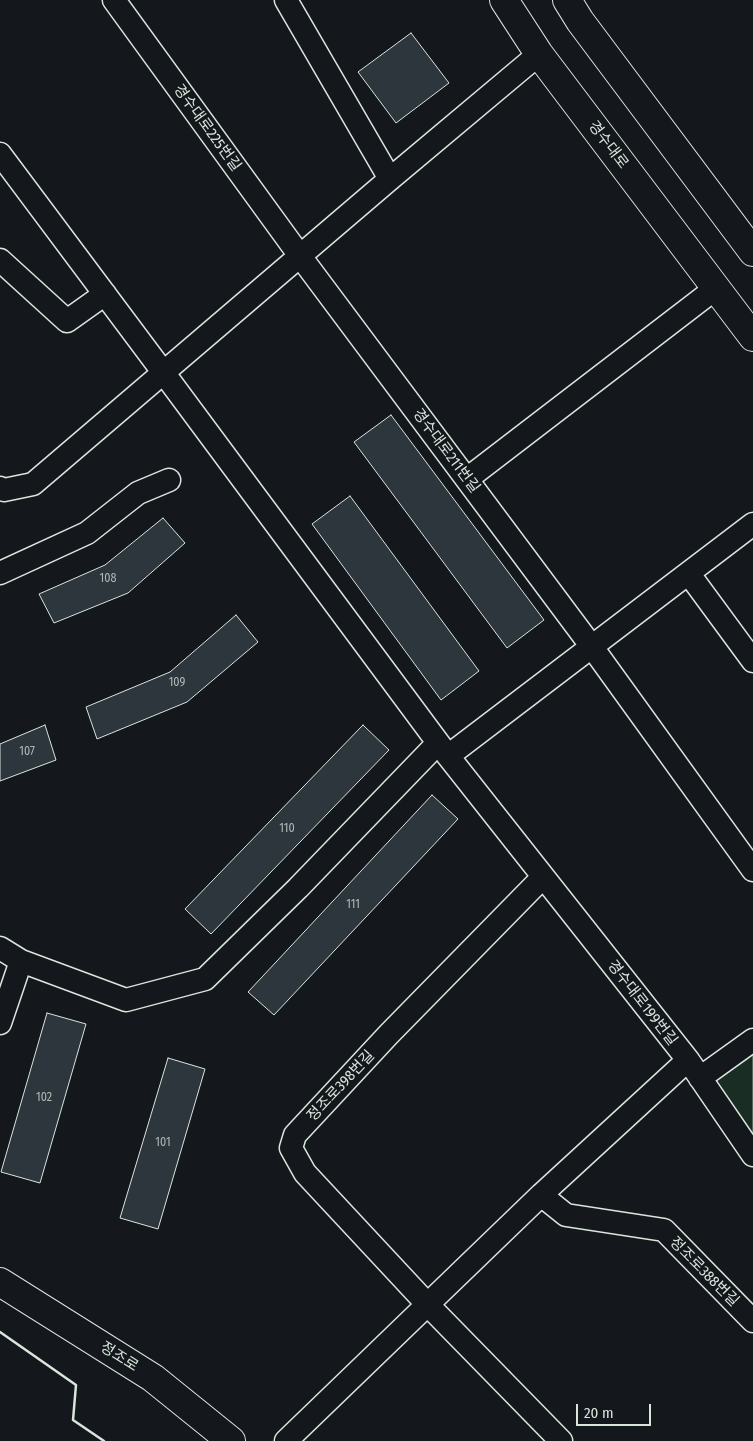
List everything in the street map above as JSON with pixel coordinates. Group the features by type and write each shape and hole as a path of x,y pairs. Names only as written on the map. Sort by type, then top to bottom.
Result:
{"main road":[{"name":"경수대로","path":"504,0 539,54 753,337"},
{"path":"567,0 580,21 753,252"},
{"name":"정조로","path":"0,1282 152,1378 231,1441"}],"street":[{"name":"경수대로225번길","path":"114,0 300,256"},
{"path":"286,0 390,179"},
{"path":"0,488 4,490 33,484 539,54"},
{"path":"0,154 164,372 443,750 543,877"},
{"name":"경수대로211번길","path":"300,256 592,647"},
{"path":"0,260 67,321 105,294"},
{"path":"467,479 716,288"},
{"path":"0,573 87,533 138,492 169,480"},
{"path":"0,948 21,961 126,1000 205,979 443,750 592,647 753,524"},
{"path":"689,574 753,661"},
{"path":"592,647 753,870"},
{"name":"경수대로199번길","path":"543,877 694,1069 753,1155"},
{"name":"정조로398번길","path":"428,1305 305,1173 291,1148 295,1135 389,1034 543,877"},
{"path":"0,1023 21,961"},
{"path":"286,1441 541,1195 694,1069 753,1040"},
{"name":"정조로388번길","path":"541,1195 566,1215 664,1230 753,1321"},
{"path":"428,1305 561,1441"}],"green space":[{"path":"753,1051 753,1144 709,1081"}],"building":[{"path":"411,33 449,83 396,123 358,72"},
{"path":"391,415 544,620 507,648 354,442"},
{"path":"350,496 479,671 441,700 312,524"},
{"path":"163,518 185,543 128,593 54,623 39,594 105,565"},
{"path":"236,615 258,642 187,702 97,739 86,707 170,672"},
{"path":"45,725 56,760 0,781 0,744"},
{"path":"363,725 389,750 211,934 185,909"},
{"path":"432,795 458,819 274,1015 248,992"},
{"path":"47,1013 86,1024 40,1183 1,1172"},
{"path":"168,1058 205,1069 158,1229 120,1218"}],"wall":[{"path":"0,1332 76,1385 73,1420 104,1441"}]}
